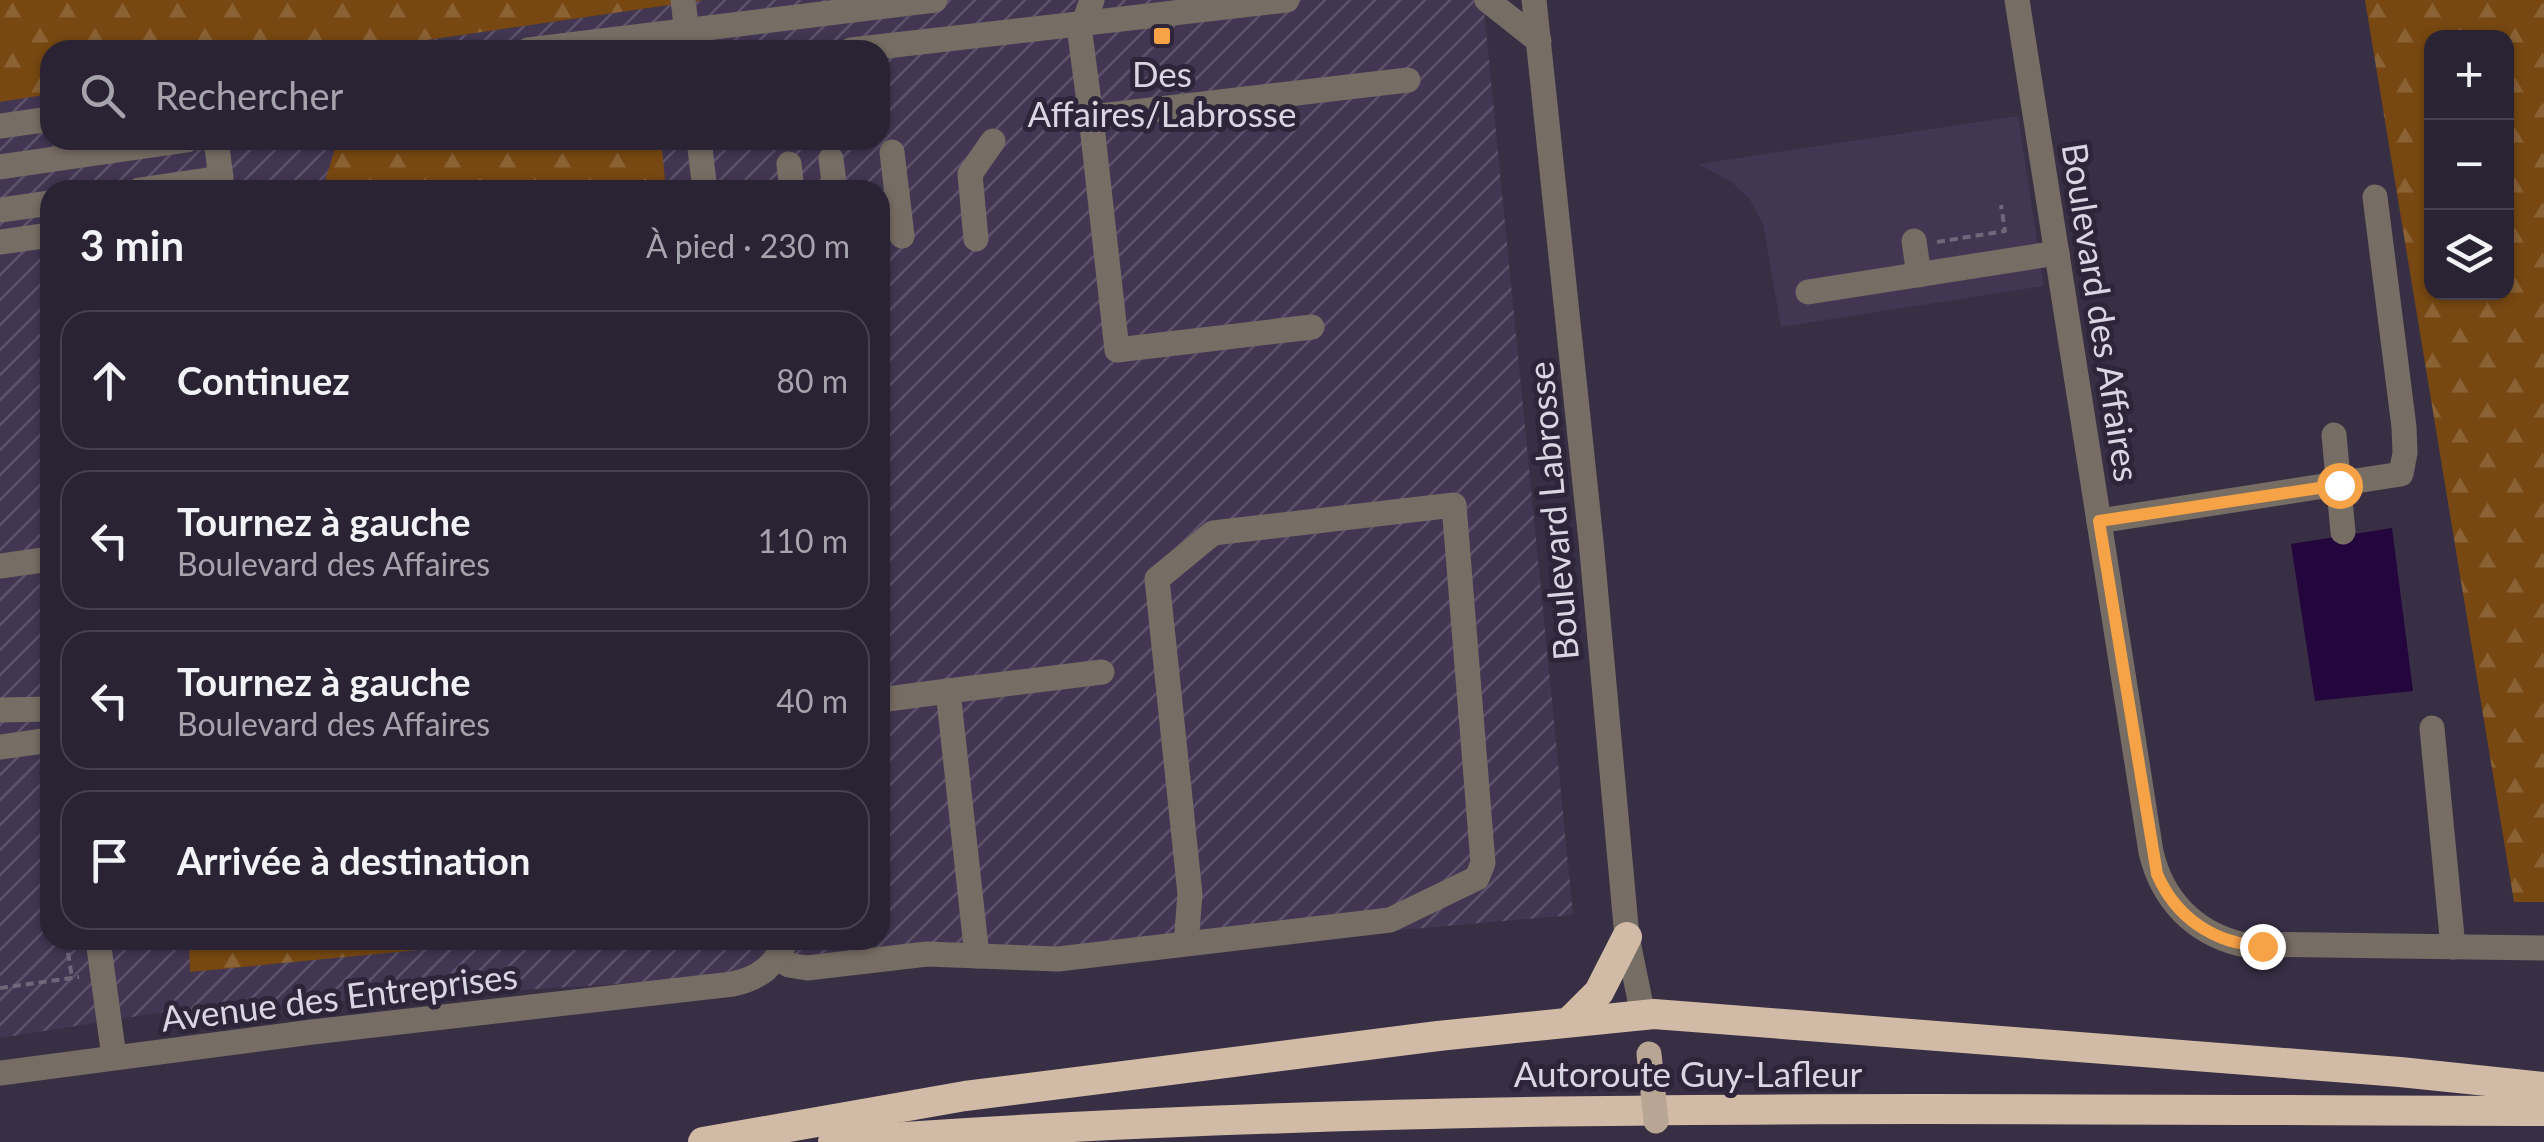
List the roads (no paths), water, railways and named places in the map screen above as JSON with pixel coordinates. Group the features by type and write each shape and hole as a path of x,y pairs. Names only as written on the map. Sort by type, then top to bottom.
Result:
{"highway":[{"path":"1570,1021 1599,992 1627,937"},
{"path":"703,1142 965,1096 1643,1015 2400,1072 2544,1087"},
{"name":"Autoroute Guy-Lafleur","path":"834,1142 1150,1123 1484,1112 2544,1111"}],"main road":[{"path":"1648,1054 1656,1121"}],"street":[{"path":"682,0 687,39 935,0"},
{"path":"890,44 1088,12 1288,0"},
{"path":"1487,0 1538,41"},
{"name":"Boulevard Labrosse","path":"1534,0 1586,487 1627,937 1643,1015"},
{"name":"Boulevard des Affaires","path":"2017,0 2151,852 2162,884 2174,904 2198,926 2240,944 2544,948"},
{"path":"1088,12 1080,34 1117,350 1312,327"},
{"path":"1091,118 1408,80"},
{"path":"0,126 40,120"},
{"path":"976,240 970,174 993,141"},
{"path":"0,167 117,150"},
{"path":"217,150 221,180"},
{"path":"700,150 704,180"},
{"path":"892,152 902,236"},
{"path":"831,159 833,180"},
{"path":"789,164 791,180"},
{"path":"2099,521 2401,474 2404,427 2375,197"},
{"path":"0,210 40,204"},
{"path":"0,242 40,236"},
{"path":"1914,241 1919,275"},
{"path":"1808,292 2057,253"},
{"path":"2334,435 2343,532"},
{"path":"782,950 789,965 807,968 908,955 1058,959 1186,944 1390,920 1477,878 1483,863 1454,505 1213,532 1157,579 1190,894 1186,944"},
{"path":"0,566 40,560"},
{"path":"890,699 1102,672"},
{"path":"948,692 976,956"},
{"path":"0,710 40,709"},
{"path":"2432,728 2453,947"},
{"path":"0,747 40,741"},
{"path":"99,950 114,1057"},
{"name":"Avenue des Entreprises","path":"0,1073 733,984 764,972 781,950"}],"place":[{"name":"Des Affaires/Labrosse","path":"1162,36"}]}
